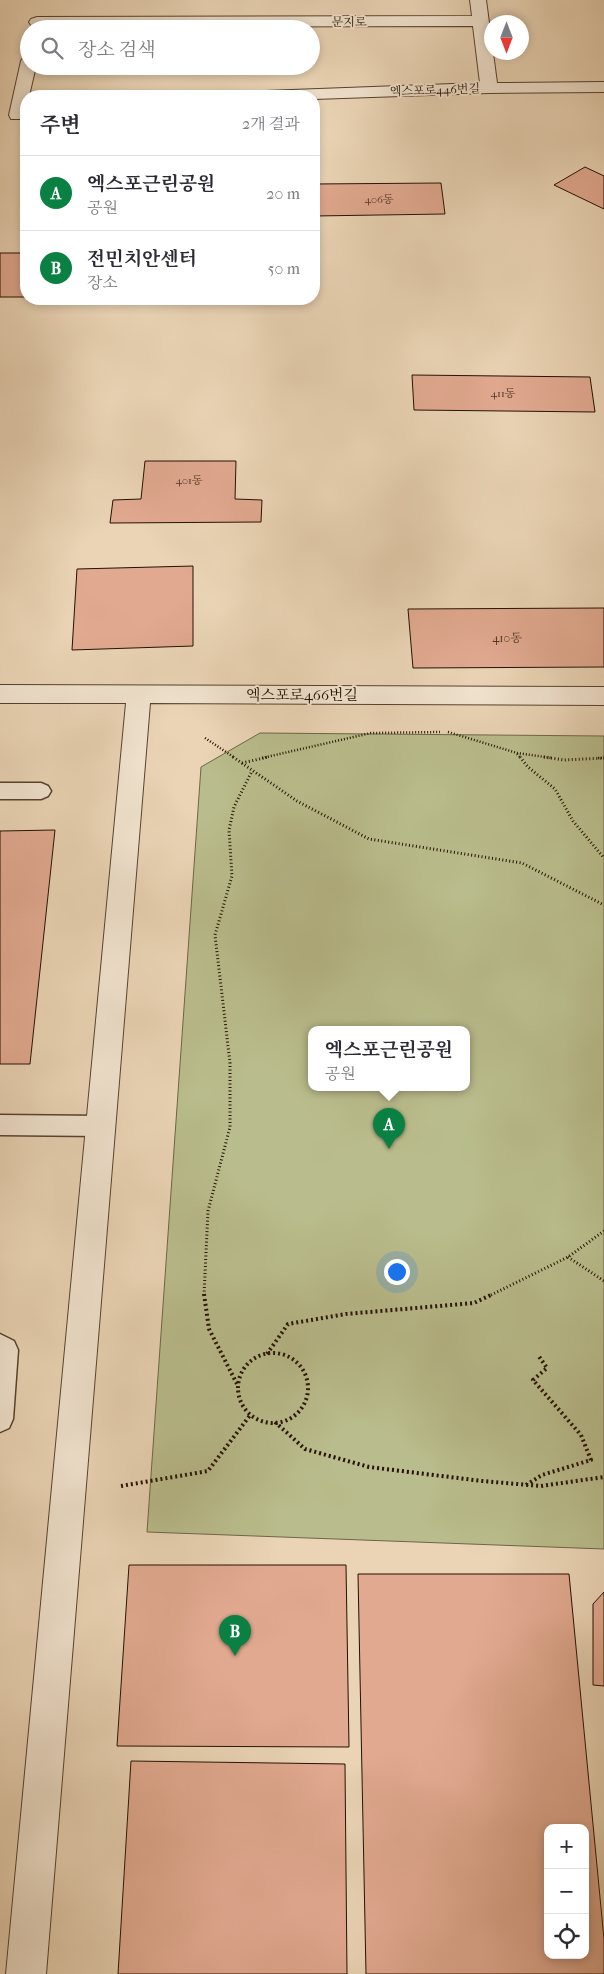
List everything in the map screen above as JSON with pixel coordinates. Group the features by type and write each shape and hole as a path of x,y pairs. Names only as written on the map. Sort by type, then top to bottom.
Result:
{"street":[{"path":"478,0 489,88"},
{"name":"문지로","path":"320,21 481,21"},
{"path":"21,90 25,75"},
{"name":"엑스포로446번길","path":"320,94 489,88 604,87"},
{"path":"14,116 20,94"},
{"name":"엑스포로466번길","path":"0,694 604,696"},
{"path":"26,1974 139,694"}],"lane":[{"path":"0,791 41,791"},
{"path":"0,1125 101,1126"},
{"path":"0,1346 5,1350 0,1419"}],"path":[{"path":"241,764 371,733 451,732 516,753 564,760 604,758"},
{"path":"205,738 297,802 369,839 522,863 604,905"},
{"path":"516,753 528,767 555,789 573,822 604,858"},
{"path":"238,1386 209,1329 203,1288 208,1211 230,1127 230,1063 215,935 232,876 229,830 234,807 252,771"},
{"path":"266,1354 288,1324 346,1314 474,1303 568,1256 604,1231"},
{"path":"568,1256 604,1281"},
{"path":"277,1353 296,1360 308,1377 309,1388 303,1406 296,1414 286,1420 266,1422 251,1414 243,1406 238,1396 240,1375 246,1365 266,1354 277,1353"},
{"path":"526,1485 542,1475 591,1460 581,1435 533,1380 547,1368 538,1355"},
{"path":"121,1486 208,1471 251,1414"},
{"path":"275,1422 305,1449 369,1467 541,1486 604,1476"}],"green space":[{"path":"260,733 604,736 604,1549 147,1532 201,767"}],"building":[{"path":"585,167 604,176 604,209 554,185"},
{"path":"441,183 445,214 320,216 320,184"},
{"path":"0,253 20,253 20,297 0,297"},
{"path":"412,375 590,377 595,412 414,410"},
{"path":"145,461 236,461 235,499 262,500 261,522 110,523 113,500 141,499"},
{"path":"193,566 193,646 72,650 77,569"},
{"path":"604,608 604,667 413,668 408,609"},
{"path":"55,830 30,1064 0,1064 0,831"},
{"path":"129,1565 346,1565 349,1747 117,1746"},
{"path":"358,1574 569,1574 604,1939 604,1974 366,1974"},
{"path":"604,1592 604,1686 593,1685 593,1604"},
{"path":"131,1761 345,1764 347,1974 118,1974"}],"place":[{"name":"엑스포근린공원","path":"389,1149"},
{"name":"전민치안센터","path":"235,1656"}]}
